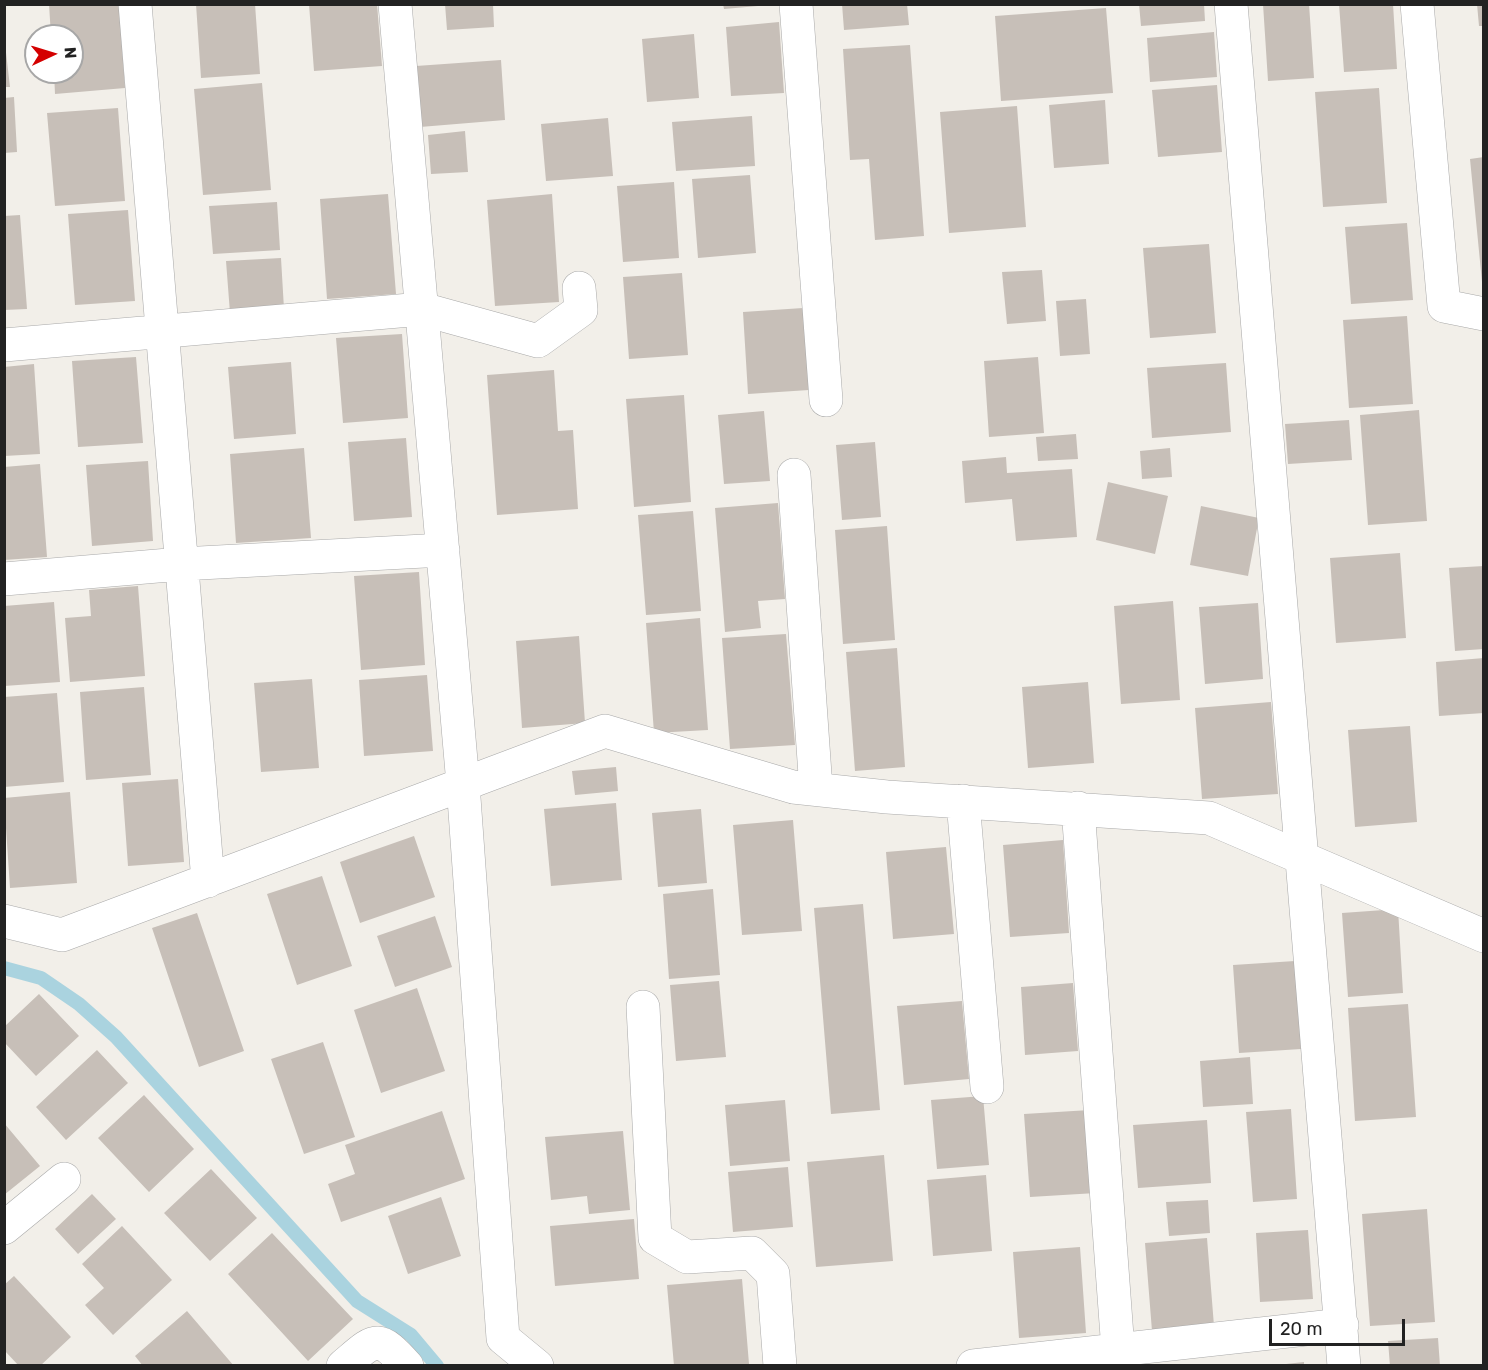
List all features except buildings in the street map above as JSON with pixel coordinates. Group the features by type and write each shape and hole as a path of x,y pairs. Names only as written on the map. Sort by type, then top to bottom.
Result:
{"street":[{"path":"135,4 208,881"},
{"path":"395,4 463,784 503,1338 537,1365"},
{"path":"796,4 826,400"},
{"path":"1231,4 1344,1365"},
{"path":"1417,4 1444,306 1484,314"},
{"path":"4,345 422,309 538,341 581,310 579,288"},
{"path":"794,475 816,789"},
{"path":"4,579 181,564 443,550"},
{"path":"4,921 62,935 605,731 793,787 1209,818 1484,936"},
{"path":"963,801 987,1087"},
{"path":"1078,808 1118,1350"},
{"path":"643,1007 655,1238 687,1257 752,1253 773,1274 780,1365"},
{"path":"4,1228 64,1179"},
{"path":"974,1365 1342,1325"},
{"path":"343,1365 369,1344 378,1343 388,1345 407,1365"}],"waterway":[{"path":"4,968 41,978 79,1004 116,1037 357,1301 411,1335 437,1366"}]}
